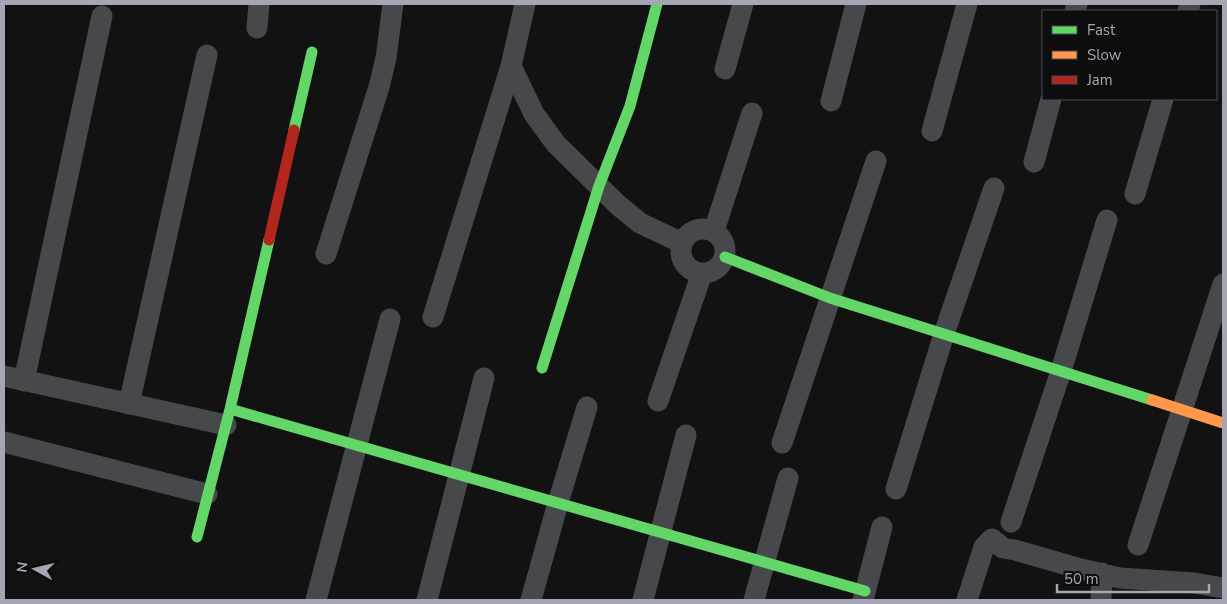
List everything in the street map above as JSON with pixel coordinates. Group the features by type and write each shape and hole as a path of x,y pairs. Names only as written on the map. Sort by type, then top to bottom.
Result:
{"street":[{"path":"257,28 259,4"},
{"path":"326,254 379,87 386,58 393,4"},
{"path":"433,317 511,66 525,4"},
{"path":"542,368 599,186 630,106 657,4"},
{"path":"725,70 743,4"},
{"path":"831,101 856,4"},
{"path":"932,131 967,4"},
{"path":"102,16 14,378 129,404 228,417 357,446 764,561 864,596 882,527"},
{"path":"197,537 228,417 312,52"},
{"path":"129,404 207,55"},
{"path":"511,66 534,114 556,144 618,205 640,223 682,243"},
{"path":"1034,162 1051,100"},
{"path":"1135,194 1163,100"},
{"path":"714,231 752,113"},
{"path":"782,443 876,161"},
{"path":"896,489 944,334 994,188"},
{"path":"1011,522 1108,220"},
{"path":"704,228 714,231 721,237 725,246 725,257 715,270 707,273 693,271 687,266 681,253 682,243 687,235 695,230 704,228"},
{"path":"725,257 830,298 1223,423"},
{"path":"658,401 702,273"},
{"path":"1138,545 1223,284"},
{"path":"316,600 390,319"},
{"path":"427,600 484,378"},
{"path":"531,600 587,407"},
{"path":"643,600 686,435"},
{"path":"4,442 207,494"},
{"path":"754,600 788,478"},
{"path":"967,600 984,547 992,539 1003,548 1120,578 1194,583 1223,588"},
{"path":"1101,600 1102,573"}],"traffic: fast":[{"path":"542,368 599,186 630,106 657,4"},
{"path":"294,130 312,52"},
{"path":"197,537 230,409 269,240"},
{"path":"725,257 830,298 1152,400"},
{"path":"230,409 865,591"}],"traffic: slow":[{"path":"1152,400 1223,423"}],"traffic: jam":[{"path":"269,240 294,130"}]}
